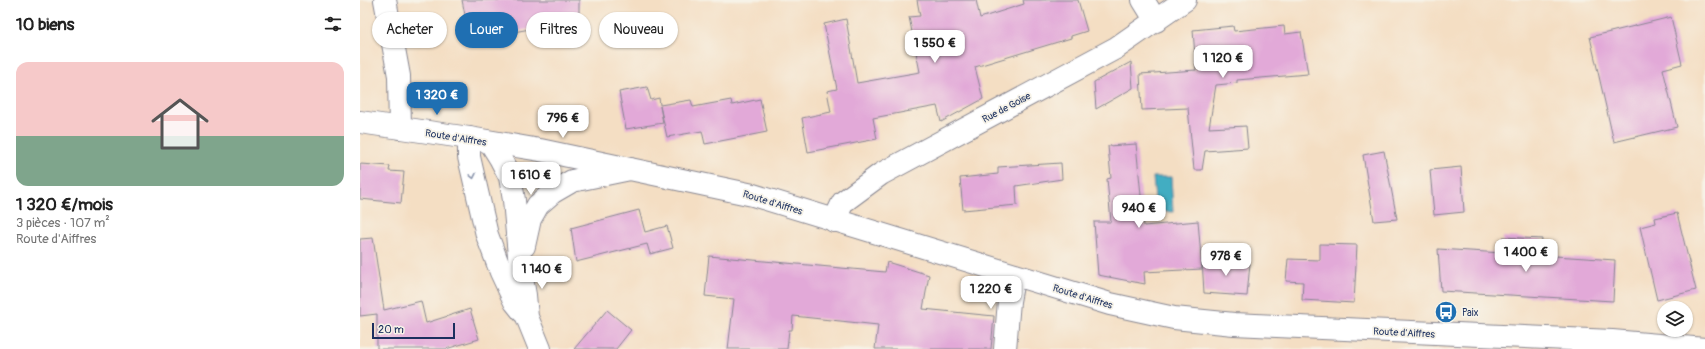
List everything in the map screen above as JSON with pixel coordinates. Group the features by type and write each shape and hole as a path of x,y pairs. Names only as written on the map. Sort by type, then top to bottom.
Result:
{"main road":[{"path":"385,0 400,76 400,128"},
{"path":"1143,0 1156,21"},
{"name":"Rue de Goise","path":"834,221 843,202 881,174 1116,48 1185,0"},
{"name":"Route d'Aiffres","path":"360,122 540,150 753,195 834,221 1110,304 1174,318 1234,324 1705,349"},
{"path":"527,317 510,177 500,158 480,140 469,156 487,235 512,296 527,317 540,349"},
{"path":"520,267 530,219 538,206 553,192 572,180 630,169"},
{"path":"1005,349 1009,301 1014,275"}],"water":[{"path":"1153,177 1171,177 1173,212 1156,211"}],"building":[{"path":"462,0 579,0 579,12 526,12 526,30 518,31 518,12 464,12"},
{"path":"917,0 976,0 980,18 1024,4 1023,0 1078,0 1087,31 1071,36 1071,38 975,67 983,99 941,122 937,106 873,118 877,139 808,152 802,118 831,112 827,91 837,89 824,24 846,19 857,83 920,72 909,17 920,16"},
{"path":"1671,17 1682,64 1663,69 1677,127 1614,142 1590,37"},
{"path":"1233,26 1234,31 1284,26 1285,34 1301,32 1308,74 1237,80 1237,83 1216,85 1209,128 1246,126 1248,148 1205,151 1202,170 1194,170 1188,108 1142,110 1140,74 1196,70 1193,30"},
{"path":"1131,62 1133,88 1096,109 1094,82"},
{"path":"647,87 651,100 659,98 660,105 691,100 693,107 731,100 732,105 760,99 767,132 705,144 702,131 667,137 660,106 663,123 626,129 619,92"},
{"path":"1136,144 1144,226 1198,221 1202,269 1144,272 1145,284 1098,275 1094,222 1111,222 1107,179 1111,178 1108,146"},
{"path":"1384,151 1397,219 1374,221 1363,155"},
{"path":"1061,163 1062,179 1016,186 1017,205 963,210 960,178 998,174 998,167"},
{"path":"360,164 390,166 389,171 404,172 401,203 360,199"},
{"path":"1461,167 1464,212 1434,215 1430,170"},
{"path":"639,210 645,232 667,226 673,248 650,254 647,244 576,262 571,228"},
{"path":"1677,213 1696,290 1657,300 1640,227 1656,223 1655,218"},
{"path":"1503,237 1542,239 1540,255 1615,260 1613,301 1441,291 1438,249 1502,253"},
{"path":"373,238 384,310 421,301 426,323 470,309 479,339 446,349 377,349 377,314 360,316 360,239"},
{"path":"1320,244 1357,245 1354,303 1302,300 1303,282 1286,281 1288,259 1320,260"},
{"path":"709,256 885,272 887,262 929,275 923,309 994,316 991,349 875,349 878,325 793,316 792,330 789,330 787,349 728,349 734,299 705,296"},
{"path":"1202,259 1250,263 1247,296 1204,293"},
{"path":"607,310 631,330 616,349 574,349"}],"place":[{"name":"Paix","path":"1446,312"}]}
